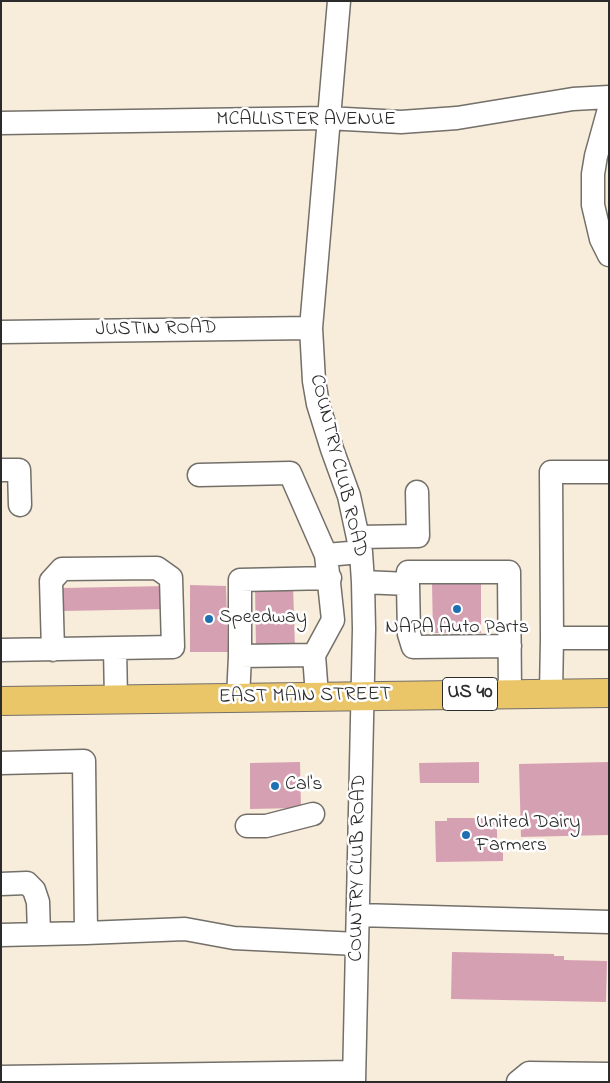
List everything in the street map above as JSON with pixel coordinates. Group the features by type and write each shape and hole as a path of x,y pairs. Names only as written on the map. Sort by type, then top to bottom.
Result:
{"main road":[{"name":"EAST MAIN STREET","path":"1,701 609,692"}],"street":[{"name":"COUNTRY CLUB ROAD","path":"339,1 327,118 311,328 312,357 318,404 349,496 359,545 363,582 363,696 354,1077"},
{"name":"MCALLISTER AVENUE","path":"1,123 327,118 400,122 457,118 573,99 609,97"},
{"path":"609,108 592,174 593,205 601,239 609,255"},
{"name":"JUSTIN ROAD","path":"1,332 311,328"},
{"path":"1,470 18,470 20,505"},
{"path":"551,693 551,472 609,472"},
{"path":"199,475 290,473 326,555 330,578 333,620 314,655 317,696"},
{"path":"326,555 359,545 418,536 417,492"},
{"path":"1,650 53,650 173,647 170,578 157,568 62,569 52,581 53,650"},
{"path":"510,646 413,647 409,634 408,572 509,572 510,646 510,694"},
{"path":"238,698 240,580 330,578"},
{"path":"363,582 408,584"},
{"path":"333,620 364,619"},
{"path":"552,638 609,638"},
{"path":"115,648 116,699"},
{"path":"240,656 314,655"},
{"path":"1,763 84,761 86,932"},
{"path":"247,826 266,826 313,814"},
{"path":"1,884 27,883 34,890 38,902 39,934"},
{"path":"358,916 609,922"},
{"path":"1,935 185,929 234,938 357,944"},
{"path":"518,1081 529,1074 609,1074"},
{"path":"1,1077 354,1077"}],"building":[{"name":"Speedway","path":"293,584 295,650 256,650 255,585"},
{"name":"NAPA Auto Parts","path":"432,584 481,584 481,633 433,633"},
{"name":"Speedway","path":"190,585 226,586 228,652 190,652"},
{"path":"167,586 168,609 63,611 62,588"},
{"name":"Cal's","path":"300,762 301,808 250,809 250,763"},
{"path":"479,762 479,783 420,783 419,763"},
{"path":"609,762 609,835 521,837 519,764"},
{"name":"United Dairy Farmers","path":"447,818 486,818 486,820 497,820 497,849 503,849 503,861 436,862 435,821 447,821"},
{"path":"452,952 554,954 554,956 564,956 564,960 607,961 606,1002 451,999"}],"place":[{"name":"NAPA Auto Parts","path":"457,609"},
{"name":"Speedway","path":"209,619"},
{"name":"Cal's","path":"275,786"},
{"name":"United Dairy Farmers","path":"466,835"}]}
